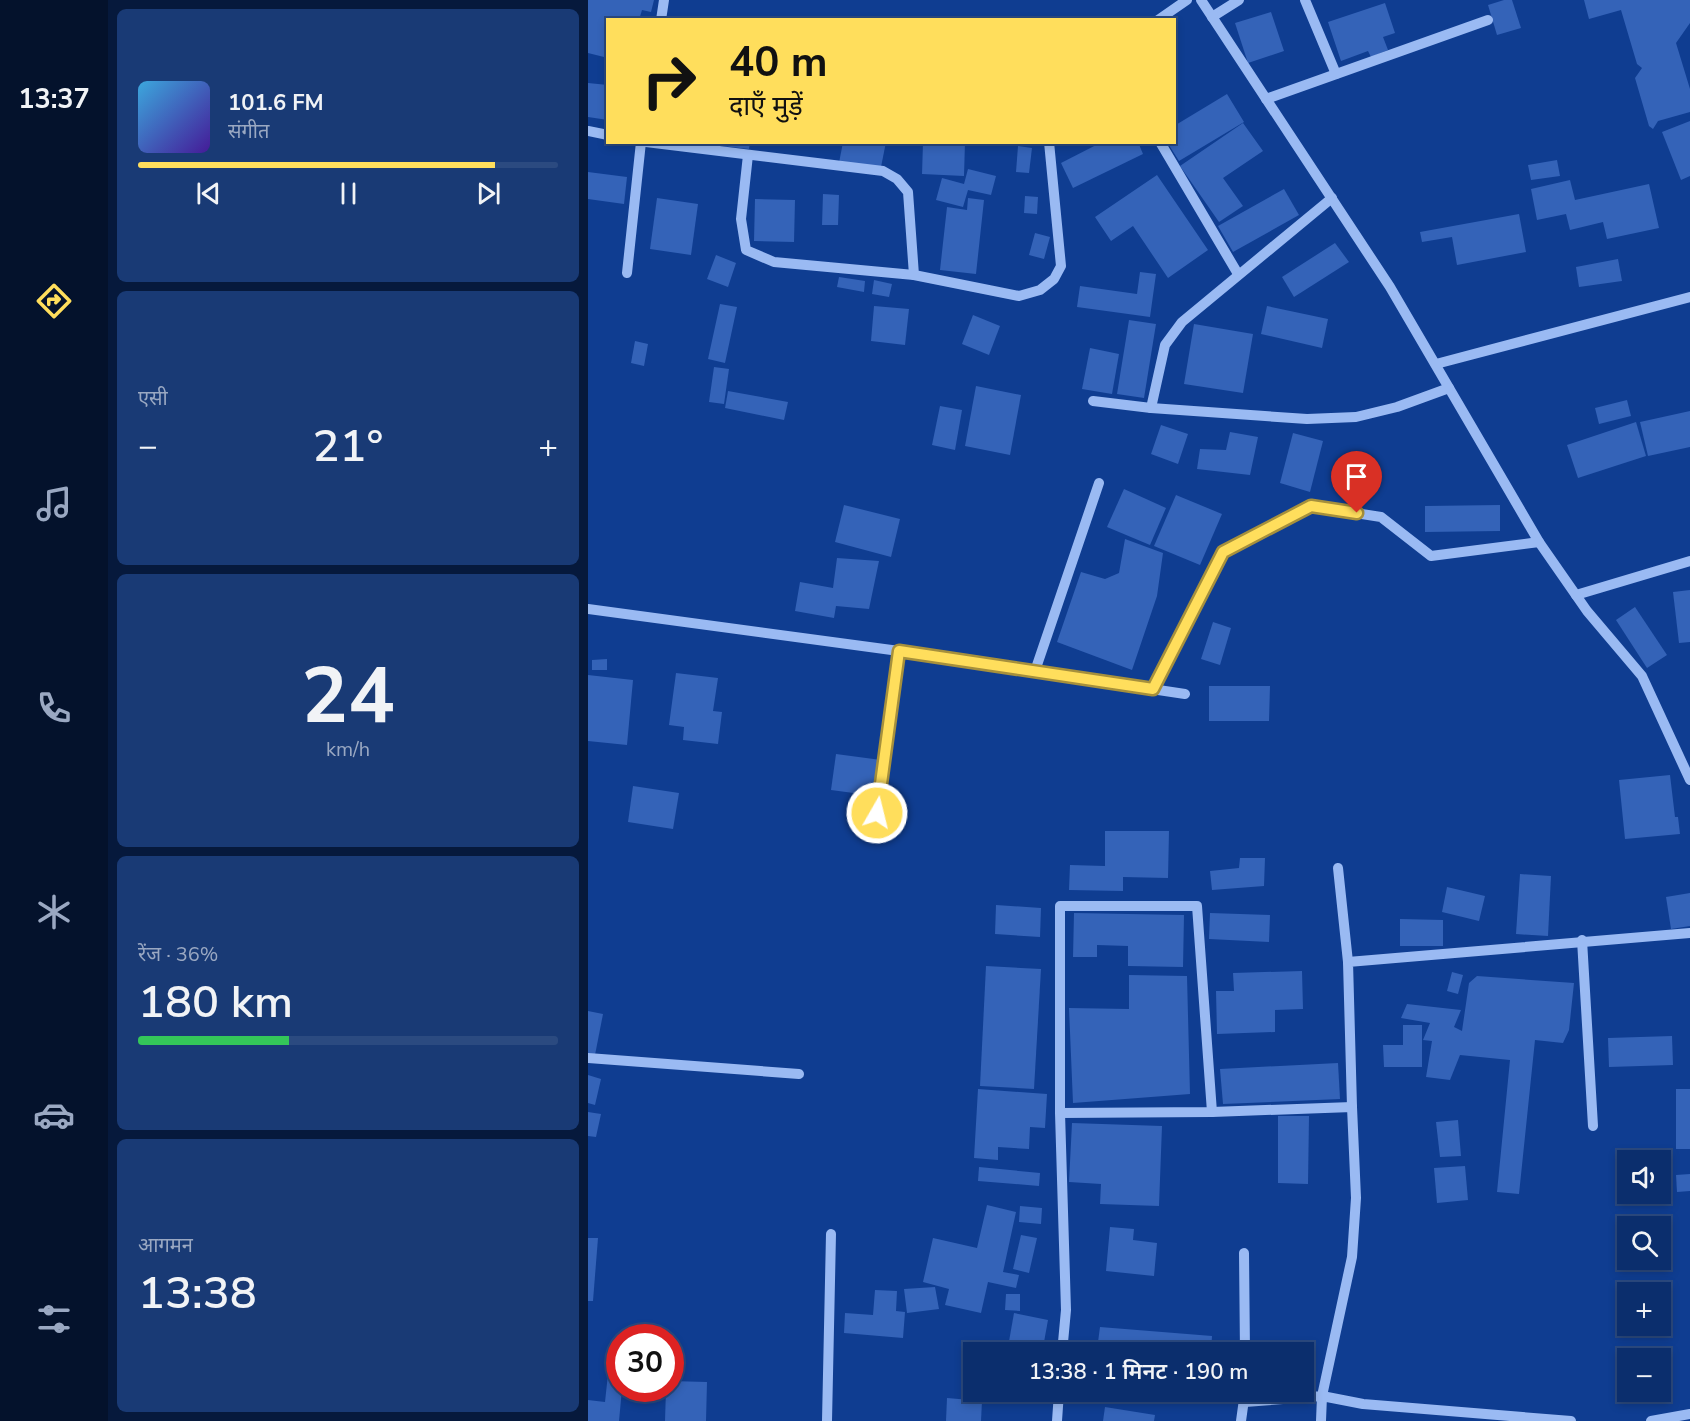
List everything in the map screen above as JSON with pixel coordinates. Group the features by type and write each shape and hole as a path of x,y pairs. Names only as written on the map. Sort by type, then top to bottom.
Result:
{"street":[{"path":"661,18 664,0"},
{"path":"1161,18 1186,0"},
{"path":"1201,0 1390,287 1539,542 1576,595 1642,676 1690,780"},
{"path":"1212,16 1239,0"},
{"path":"1305,0 1336,74"},
{"path":"1266,99 1488,20"},
{"path":"588,131 606,135"},
{"path":"627,273 641,144"},
{"path":"662,144 883,171 897,179 908,192 914,275"},
{"path":"748,155 741,219 746,250 774,262 914,275 1019,296 1040,290 1054,279 1061,266 1049,144"},
{"path":"1161,144 1238,274"},
{"path":"1151,408 1166,345 1182,322 1332,198"},
{"path":"1436,364 1690,297"},
{"path":"1093,401 1151,408 1307,419 1356,417 1397,407 1449,388"},
{"path":"1035,671 1099,483"},
{"path":"1153,689 1223,552 1311,506 1381,517 1431,556 1539,542"},
{"path":"1576,595 1690,561"},
{"path":"588,609 899,651 1185,694"},
{"path":"877,813 899,651"},
{"path":"1321,1421 1322,1396 1352,1257 1356,1198 1348,962 1338,868"},
{"path":"1063,1342 1066,1310 1060,1113 1060,906 1197,906 1212,1112"},
{"path":"1348,962 1582,940 1690,933"},
{"path":"1582,940 1593,1126"},
{"path":"588,1058 799,1074"},
{"path":"1060,1113 1212,1112 1352,1107"},
{"path":"827,1421 831,1234"},
{"path":"1245,1253 1245,1342"},
{"path":"1314,1396 1446,1416 1571,1421"},
{"path":"1057,1421 1058,1402"},
{"path":"1241,1421 1244,1402"},
{"path":"1652,1421 1690,1414"}],"building":[{"path":"588,0 654,0 651,12 642,10 640,18 606,18 606,58 588,53"},
{"path":"1512,0 1521,28 1497,35 1488,5"},
{"path":"1584,0 1690,0 1690,23 1676,43 1690,89 1690,112 1658,121 1653,129 1649,126 1635,78 1642,68 1637,64 1621,10 1589,19"},
{"path":"1385,3 1395,33 1383,37 1388,50 1371,57 1368,51 1341,61 1328,22"},
{"path":"1271,12 1284,51 1248,63 1235,23"},
{"path":"588,83 606,85 606,120 588,117"},
{"path":"1227,94 1244,122 1179,161 1168,144 1176,144 1176,125"},
{"path":"1690,121 1690,176 1681,180 1662,132"},
{"path":"1243,123 1263,151 1223,178 1243,206 1219,222 1180,166"},
{"path":"722,144 750,144 749,149 722,146"},
{"path":"843,144 886,144 880,172 839,163"},
{"path":"923,144 965,144 964,176 922,174"},
{"path":"1098,144 1139,144 1143,154 1073,188 1061,163"},
{"path":"1018,146 1032,148 1029,173 1016,172"},
{"path":"1557,160 1560,176 1531,180 1528,165"},
{"path":"968,169 996,176 991,195 968,190 963,207 936,200 942,178 964,184"},
{"path":"588,172 627,177 624,204 588,199"},
{"path":"1157,175 1208,250 1168,278 1133,226 1111,241 1095,217"},
{"path":"1570,180 1575,200 1649,184 1659,228 1607,239 1603,222 1570,230 1566,214 1537,220 1531,189"},
{"path":"1284,189 1299,215 1233,252 1218,226"},
{"path":"823,194 839,195 838,225 822,225"},
{"path":"1025,196 1038,197 1037,214 1024,213"},
{"path":"657,198 698,204 691,255 650,249"},
{"path":"968,198 984,200 976,274 940,270 947,207 967,210"},
{"path":"755,199 795,200 794,242 754,241"},
{"path":"1519,214 1526,252 1457,265 1452,237 1422,242 1420,232"},
{"path":"1035,233 1050,237 1044,259 1029,255"},
{"path":"1335,243 1349,262 1294,297 1282,277"},
{"path":"716,255 736,263 728,287 707,279"},
{"path":"1618,259 1622,281 1579,287 1576,267"},
{"path":"1140,272 1156,274 1150,317 1077,307 1080,286 1137,294"},
{"path":"839,277 865,281 864,292 837,287"},
{"path":"874,280 892,284 889,297 872,294"},
{"path":"720,304 737,307 725,363 708,359"},
{"path":"874,306 909,309 905,345 871,341"},
{"path":"1267,306 1328,319 1322,348 1261,334"},
{"path":"973,315 1000,326 989,355 962,344"},
{"path":"1129,320 1156,324 1144,398 1117,394"},
{"path":"1194,324 1253,334 1243,393 1184,384"},
{"path":"635,341 648,344 644,366 631,363"},
{"path":"1090,348 1119,354 1112,394 1082,389"},
{"path":"714,367 729,369 724,404 709,402"},
{"path":"976,386 1021,395 1010,455 965,446"},
{"path":"728,391 788,402 784,420 725,408"},
{"path":"1627,400 1631,416 1599,424 1595,408"},
{"path":"940,406 962,410 955,450 932,445"},
{"path":"1690,411 1690,447 1648,456 1640,422"},
{"path":"1636,422 1646,456 1578,478 1567,445"},
{"path":"1161,425 1188,434 1178,464 1151,454"},
{"path":"1230,432 1258,437 1250,475 1197,469 1200,449 1226,450"},
{"path":"1293,433 1323,441 1310,492 1280,483"},
{"path":"1124,489 1166,508 1150,545 1107,527"},
{"path":"1176,495 1222,514 1200,565 1154,546"},
{"path":"844,505 900,519 891,557 835,542"},
{"path":"1500,505 1500,531 1425,532 1425,506"},
{"path":"1125,539 1163,553 1157,596 1132,670 1057,642 1081,572 1105,579 1119,573"},
{"path":"837,558 879,561 869,609 836,606 834,618 795,611 800,582 833,588"},
{"path":"1690,590 1690,642 1679,643 1673,592"},
{"path":"1635,607 1667,655 1647,668 1616,620"},
{"path":"1213,622 1231,628 1220,665 1201,659"},
{"path":"607,659 607,670 592,670 592,660"},
{"path":"676,673 718,678 713,711 722,712 718,744 683,740 684,727 669,725"},
{"path":"588,675 633,680 627,745 588,741"},
{"path":"1209,686 1270,686 1269,721 1209,721"},
{"path":"836,754 881,760 876,796 831,790"},
{"path":"1670,775 1675,817 1678,817 1680,834 1625,839 1619,780"},
{"path":"633,786 679,793 673,829 628,822"},
{"path":"1105,831 1169,831 1168,878 1123,877 1123,891 1069,890 1070,865 1105,866"},
{"path":"1240,858 1265,858 1264,886 1212,890 1210,871 1239,868"},
{"path":"1520,874 1551,876 1548,936 1516,934"},
{"path":"1447,887 1485,896 1479,921 1442,912"},
{"path":"1690,893 1690,926 1671,929 1666,897"},
{"path":"996,905 1041,908 1040,937 995,934"},
{"path":"1074,913 1184,915 1183,967 1128,966 1128,946 1097,945 1097,957 1073,957"},
{"path":"1210,913 1270,915 1269,942 1209,939"},
{"path":"1400,919 1443,920 1443,946 1400,946"},
{"path":"986,966 1041,969 1034,1089 980,1086"},
{"path":"1302,971 1303,1009 1275,1010 1275,1032 1217,1034 1216,991 1234,991 1233,973"},
{"path":"1452,972 1463,975 1458,994 1447,991"},
{"path":"1129,975 1187,976 1190,1094 1073,1103 1069,1008 1129,1009"},
{"path":"1477,976 1574,983 1569,1030 1563,1043 1535,1040 1519,1194 1497,1192 1510,1060 1460,1055 1450,1080 1426,1077 1432,1041 1423,1040 1430,1023 1401,1018 1407,1004 1461,1010 1454,1027 1462,1031 1469,983"},
{"path":"588,1011 603,1014 595,1055 588,1053"},
{"path":"1403,1025 1422,1025 1422,1067 1384,1067 1383,1045 1403,1045"},
{"path":"1672,1036 1673,1065 1609,1067 1608,1038"},
{"path":"1338,1063 1340,1099 1223,1104 1220,1069"},
{"path":"588,1075 601,1079 595,1105 588,1103"},
{"path":"978,1089 1047,1094 1045,1128 1030,1127 1029,1149 998,1147 998,1160 974,1158"},
{"path":"1676,1089 1690,1089 1690,1149 1676,1149"},
{"path":"588,1112 601,1114 596,1137 588,1136"},
{"path":"1278,1116 1309,1116 1308,1184 1278,1183"},
{"path":"1458,1120 1461,1156 1440,1157 1436,1122"},
{"path":"1072,1123 1162,1126 1159,1206 1100,1204 1101,1184 1069,1182"},
{"path":"1465,1166 1468,1200 1437,1203 1434,1168"},
{"path":"979,1167 1040,1173 1039,1186 978,1181"},
{"path":"1690,1174 1690,1191 1677,1192 1676,1175"},
{"path":"987,1205 1016,1212 1003,1272 1019,1275 1016,1288 988,1282 981,1313 945,1305 949,1289 923,1282 933,1238 977,1248"},
{"path":"1020,1206 1042,1208 1041,1224 1019,1222"},
{"path":"1110,1227 1134,1229 1133,1240 1157,1243 1154,1276 1106,1271"},
{"path":"1021,1235 1037,1238 1029,1273 1013,1269"},
{"path":"588,1238 598,1238 593,1301 588,1301"},
{"path":"935,1287 939,1309 907,1313 904,1289"},
{"path":"875,1290 897,1291 896,1311 905,1312 903,1338 844,1333 845,1313 873,1315"},
{"path":"1006,1294 1020,1294 1020,1311 1005,1310"},
{"path":"1014,1313 1048,1320 1044,1342 1009,1342"},
{"path":"1100,1327 1212,1336 1212,1342 1098,1342"},
{"path":"684,1381 707,1382 706,1421 665,1421 666,1402 684,1402"},
{"path":"606,1393 606,1402 621,1402 619,1421 588,1421 588,1400 605,1402"},
{"path":"947,1398 963,1399 963,1402 982,1402 981,1421 946,1421"},
{"path":"1105,1407 1155,1415 1154,1421 1103,1421"}],"route":[{"path":"877,813 899,651 1153,689 1223,552 1311,506 1357,513"}]}
